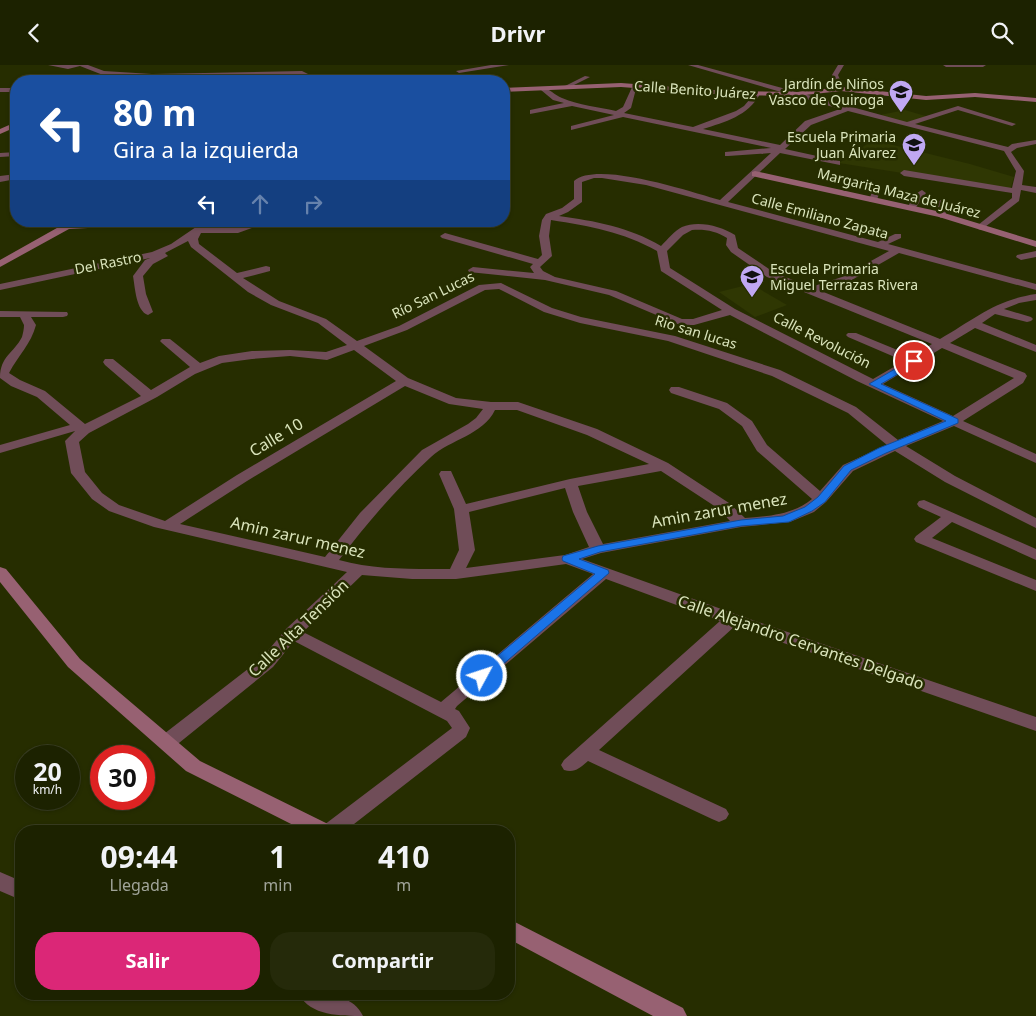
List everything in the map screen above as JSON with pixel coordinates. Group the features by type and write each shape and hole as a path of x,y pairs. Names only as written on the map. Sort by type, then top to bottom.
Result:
{"street":[{"path":"51,65 80,65 99,75"},
{"path":"451,65 464,75"},
{"path":"459,71 506,65"},
{"path":"690,65 703,66 848,109 1009,151"},
{"path":"841,65 834,75 842,89"},
{"path":"946,65 983,65"},
{"path":"260,75 306,73 306,75"},
{"path":"566,87 587,77"},
{"path":"574,128 621,114 627,108 627,103 635,86"},
{"name":"Calle Benito Juárez","path":"510,90 635,86 756,94 796,94 842,89 926,97 975,95 1036,99"},
{"path":"543,89 556,98 572,104 781,148 836,163"},
{"path":"693,129 729,118 754,101 756,94"},
{"path":"533,112 572,104"},
{"path":"905,124 958,108 1012,124"},
{"path":"722,203 808,123 848,109"},
{"path":"1009,151 1015,146 1036,141"},
{"path":"728,154 781,148 845,157"},
{"path":"981,227 1016,199 1016,189 1022,172 1020,166 1007,153 1009,151"},
{"path":"904,173 1016,189 1036,190"},
{"name":"Margarita Maza de Juárez","path":"755,174 941,215 1036,244"},
{"name":"Calle Emiliano Zapata","path":"549,216 566,210 579,200 578,181 596,176 647,183 1036,287"},
{"path":"873,200 877,189"},
{"path":"911,208 922,193"},
{"path":"941,215 942,202"},
{"path":"536,265 546,256 544,242 545,221 549,216 600,225 638,237 662,250 685,230 708,229 732,237 731,245 734,250 771,275 941,344"},
{"path":"0,264 65,227"},
{"name":"Del Rastro","path":"0,287 155,254 174,247 195,227"},
{"path":"196,227 193,239 194,245 252,290 275,303 322,321 358,345 404,381 453,401 518,406 592,432 663,466 724,506 741,523"},
{"path":"210,227 238,229 245,227"},
{"path":"445,236 536,265"},
{"path":"877,246 898,236"},
{"path":"148,312 141,294 138,276 149,262 168,253 174,247"},
{"name":"Calle Revolución","path":"662,250 665,269 731,311 874,384 1036,459"},
{"path":"811,291 858,273 896,251"},
{"path":"1021,257 1036,254"},
{"path":"536,265 539,273 548,277 612,293 686,323 731,311"},
{"path":"235,277 266,269"},
{"path":"473,270 548,277"},
{"name":"Río San Lucas","path":"358,345 403,328 483,287 491,285 501,286 548,310 580,320 607,324"},
{"path":"874,384 974,324 993,310 1017,300 1036,297"},
{"path":"993,310 1027,319"},
{"path":"0,314 63,314"},
{"path":"24,314 30,325 27,338 12,356 3,374 8,380 26,386 41,395 82,428"},
{"name":"Rio san lucas","path":"607,324 671,338 776,373 852,410 897,446"},
{"path":"974,324 1036,349"},
{"path":"852,335 914,361"},
{"path":"166,341 194,369"},
{"name":"Amin zarur menez","path":"82,428 72,441 78,473 96,496 114,508 159,524 328,561 358,570 412,574 496,570 567,559 598,549 741,523 785,519 809,509 822,499 848,468 954,421 1019,380 1021,376 941,344"},
{"path":"0,449 82,428 153,395 194,369 219,360 252,355 290,353 328,356 358,345"},
{"path":"109,362 145,393 153,395"},
{"name":"Calle 10","path":"169,525 258,468 404,381"},
{"path":"675,390 723,406 747,424 762,448 822,499"},
{"name":"Calle Alta Tensión","path":"328,561 365,516 427,453 438,444 467,431 489,414 491,405"},
{"path":"897,446 950,479 1036,523"},
{"path":"461,509 570,483 663,466"},
{"path":"446,474 461,509 468,550 456,573"},
{"path":"570,483 580,512 598,549"},
{"path":"924,504 1036,555"},
{"path":"951,516 921,539 1036,586"},
{"name":"Calle Alejandro Cervantes Delgado","path":"567,559 732,619 1036,724"},
{"name":"Calle Alta Tensión","path":"168,742 267,663 292,633 358,570"},
{"path":"0,572 74,663 168,742 193,766 311,825"},
{"path":"443,711 451,702 603,573"},
{"path":"571,765 732,619"},
{"path":"292,633 453,716 461,728 459,732 339,825"},
{"path":"586,752 719,814"},
{"path":"0,881 15,888"},
{"path":"515,931 675,1016"},
{"path":"322,1000 351,1016"}],"shaded area":[{"path":"905,110 929,117 904,123 880,115"},
{"name":"Escuela Primaria Juan Álvarez","path":"873,140 1014,177 1010,190 839,163"},
{"name":"Escuela Primaria Miguel Terrazas Rivera","path":"751,284 787,305 755,317 719,292"}],"place":[{"name":"Jardín de Niños Vasco de Quiroga","path":"901,113"},
{"name":"Escuela Primaria Juan Álvarez","path":"914,166"},
{"name":"Escuela Primaria Miguel Terrazas Rivera","path":"752,298"}],"route":[{"path":"482,676 603,573 567,559 598,549 741,523 785,519 809,509 822,499 848,468 954,421 874,384 914,361"}]}
